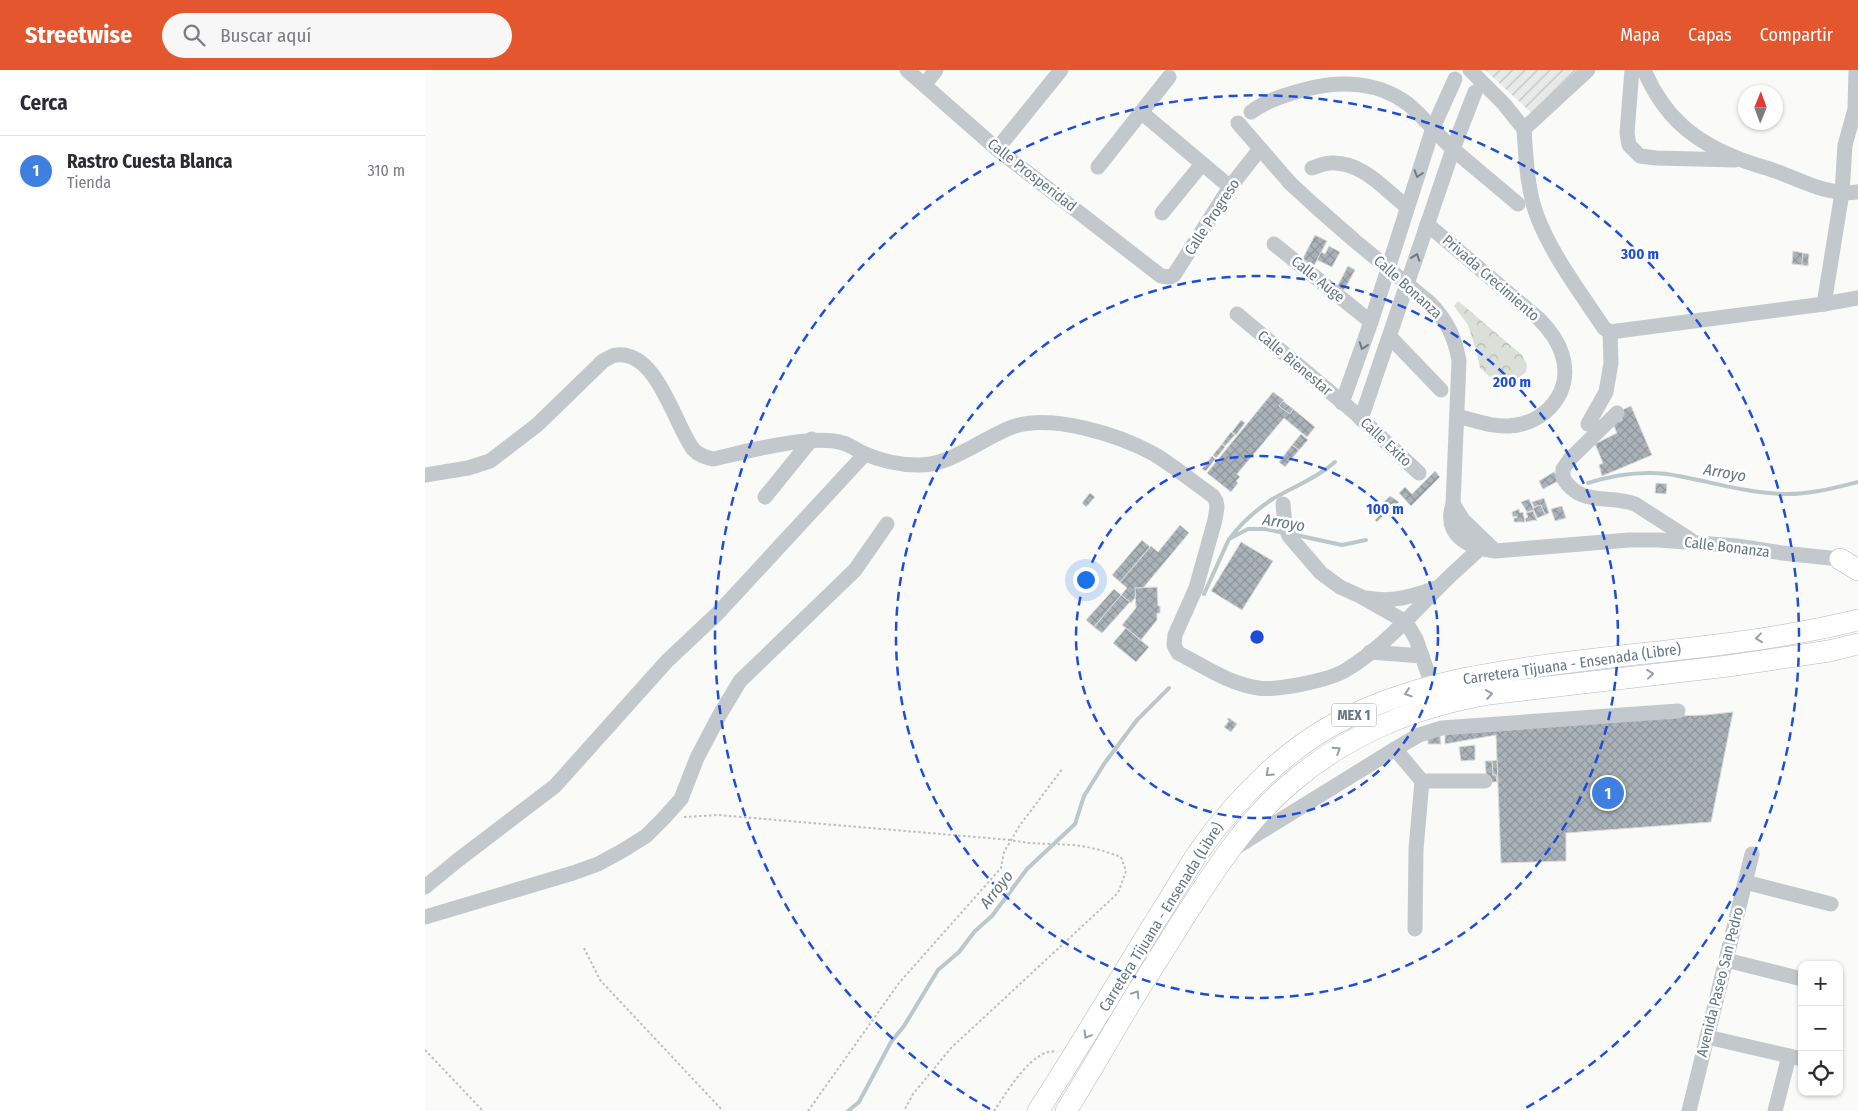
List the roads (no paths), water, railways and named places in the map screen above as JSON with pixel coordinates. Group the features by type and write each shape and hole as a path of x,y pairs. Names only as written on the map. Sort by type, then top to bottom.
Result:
{"highway":[{"path":"1849,559 1858,570"},
{"path":"1784,635 1858,605"},
{"name":"Carretera Tijuana - Ensenada (Libre)","path":"1037,1111 1074,1056 1152,926 1205,844 1223,820 1243,798 1293,752 1324,730 1393,698 1432,685 1516,669 1784,635 1858,620"},
{"name":"Carretera Tijuana - Ensenada (Libre)","path":"1066,1111 1125,1012 1213,872 1269,803 1292,782 1353,740 1388,722 1424,708 1456,700 1489,694 1728,666 1829,651 1858,644"}],"street":[{"name":"Calle Prosperidad","path":"907,70 997,148 1161,276"},
{"path":"925,84 936,70"},
{"path":"997,148 1061,70"},
{"path":"1470,70 1504,104 1524,129 1529,184 1537,215 1548,242 1604,328 1610,332 1858,298"},
{"path":"1524,129 1588,70"},
{"path":"1632,70 1627,134 1629,144 1640,156 1742,160"},
{"path":"1644,70 1660,102 1673,118 1691,134 1711,146 1742,160 1817,187 1842,193 1858,192"},
{"path":"1824,304 1842,193 1845,145 1855,109 1856,76"},
{"path":"1098,166 1169,77"},
{"path":"1352,411 1367,319 1388,268 1433,128 1455,79"},
{"path":"1251,112 1262,104 1326,84 1357,83 1385,92 1408,104 1453,149 1518,204"},
{"path":"1352,411 1390,337 1453,149 1475,92"},
{"path":"1141,112 1230,187"},
{"name":"Calle Bonanza","path":"1238,123 1309,200 1441,314 1450,328 1456,343 1459,361 1451,521 1454,530 1464,532 1465,542 1487,547 1629,540 1692,541 1849,559"},
{"name":"Calle Progreso","path":"1161,276 1170,277 1174,275 1230,187 1260,149"},
{"path":"1312,168 1331,163 1349,165 1365,173 1407,207"},
{"path":"1162,213 1202,164"},
{"name":"Privada Crecimiento","path":"1427,224 1539,319 1552,335 1563,354 1564,387 1556,401 1545,413 1531,421 1511,426 1497,426 1457,416"},
{"name":"Calle Auge","path":"1274,244 1367,319"},
{"name":"Calle Bienestar","path":"1237,314 1352,411"},
{"path":"1588,424 1606,392 1611,362 1610,332"},
{"path":"1390,337 1441,390"},
{"path":"425,475 468,468 490,461 537,425 603,361 615,355 630,356 645,364 672,407 693,449 702,456 713,459 812,439 843,442 865,454 895,464 921,466 944,460 1013,427 1033,422 1067,425 1117,438 1155,455 1213,496 1216,501 1215,520 1196,588 1175,635 1174,645 1179,653 1233,681 1259,688 1275,689 1346,670 1406,622 1439,586 1487,547"},
{"name":"Calle Exito","path":"1352,411 1419,473"},
{"path":"1617,413 1570,459 1563,469 1563,478 1574,491 1583,496 1635,504 1692,541"},
{"path":"765,497 812,439"},
{"path":"425,887 457,860 555,786 667,661 718,613 865,454"},
{"path":"1283,504 1285,526 1289,536 1321,573 1340,587 1406,622 1416,639 1432,685"},
{"path":"425,916 598,864 646,836 681,798 697,758 740,681 855,570 887,524"},
{"path":"1360,596 1379,600 1395,600 1414,596 1439,586"},
{"path":"1370,652 1421,656"},
{"path":"1229,852 1419,735 1442,728 1678,711"},
{"path":"1395,749 1422,781 1416,849 1415,929"},
{"path":"1422,781 1485,781"},
{"name":"Avenida Paseo San Pedro","path":"1689,1111 1752,854"},
{"path":"1745,882 1831,904"},
{"path":"1726,960 1798,978"},
{"path":"1707,1036 1795,1058 1775,1111"}],"waterway":[{"path":"1231,537 1244,522 1265,504 1320,473 1335,462"},
{"name":"Arroyo","path":"1588,483 1627,474 1657,473 1754,491 1792,494 1821,491 1858,482"},
{"name":"Arroyo","path":"1204,594 1229,539 1248,529 1266,529 1284,533"},
{"name":"Arroyo","path":"1296,535 1342,545 1366,540"},
{"name":"Arroyo","path":"848,1111 859,1102 891,1042 904,1026 938,970 959,952 975,931 992,916 1027,869 1075,824 1084,796 1104,764 1137,720 1169,688"}],"place":[{"name":"Rastro Cuesta Blanca","path":"1608,793"}]}
